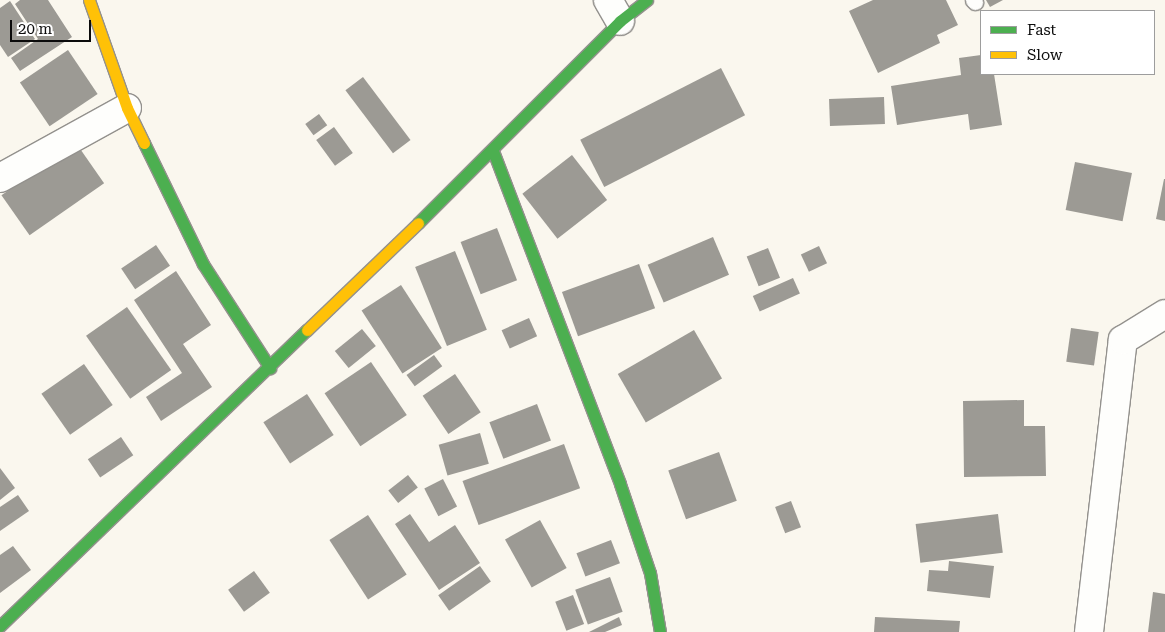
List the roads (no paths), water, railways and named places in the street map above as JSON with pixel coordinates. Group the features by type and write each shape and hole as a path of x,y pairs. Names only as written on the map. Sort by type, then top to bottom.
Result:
{"street":[{"path":"89,0 127,108 202,264 270,368"},
{"path":"0,626 270,368 493,151 614,11 647,0"},
{"path":"0,178 127,108"},
{"path":"493,151 620,484 650,573 660,632"},
{"path":"1089,632 1123,340 1165,314"}]}
